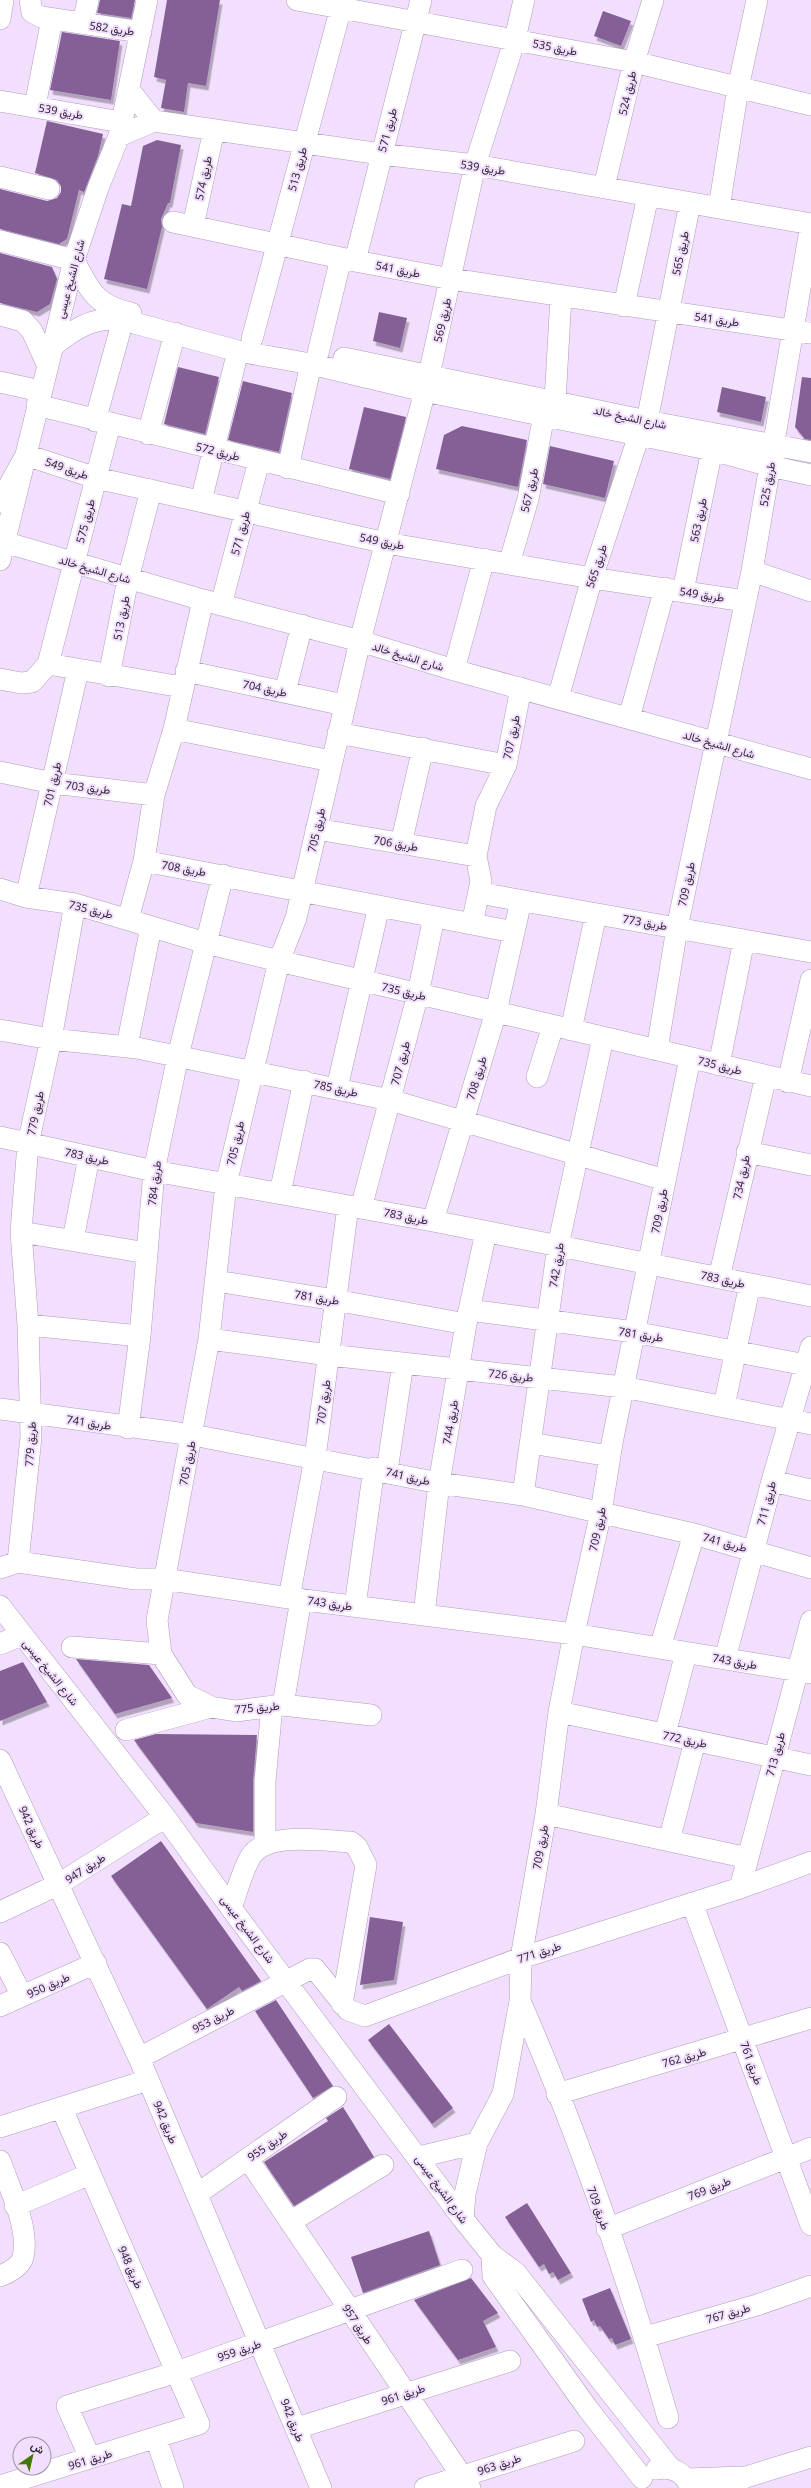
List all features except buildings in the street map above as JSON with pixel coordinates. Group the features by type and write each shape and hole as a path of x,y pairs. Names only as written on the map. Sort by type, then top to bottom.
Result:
{"street":[{"path":"0,19 3,0"},
{"name":"طريق 582","path":"82,23 88,0"},
{"name":"شارع الشيخ عيسى","path":"2,551 49,355 74,260 98,188 120,129 130,91 147,0"},
{"name":"طريق 535","path":"297,0 342,4 415,23 515,38 634,62 811,105"},
{"name":"طريق 571","path":"288,468 315,359 381,154 421,0"},
{"name":"طريق 569","path":"360,641 427,383 475,165 515,38 524,0"},
{"name":"طريق 524","path":"604,187 634,62 653,0"},
{"path":"719,208 738,88 757,0"},
{"name":"طريق 513","path":"200,501 245,345 277,244 342,4"},
{"name":"طريق 582","path":"31,6 52,19 141,32"},
{"path":"34,106 52,19"},
{"path":"120,129 154,121 130,91"},
{"name":"طريق 539","path":"0,101 34,106 120,129"},
{"name":"طريق 539","path":"154,121 381,154 475,165 811,224"},
{"name":"طريق 574","path":"183,224 214,130"},
{"path":"0,176 49,189"},
{"path":"624,306 648,196"},
{"name":"طريق 565","path":"558,698 592,578 643,428 690,203"},
{"name":"طريق 541","path":"183,224 348,260 451,279 561,297 802,332"},
{"name":"طريق 525","path":"716,743 752,571 774,444 802,332 811,224"},
{"path":"0,241 74,260"},
{"name":"شارع الشيخ خالد","path":"74,260 94,296 105,305 121,311 245,345"},
{"name":"طريق 567","path":"509,564 528,499 550,408 561,297"},
{"path":"0,315 22,321 32,331 49,355"},
{"name":"شارع الشيخ خالد","path":"49,355 74,329 109,318 175,333 315,359 643,428 774,444 811,452"},
{"name":"طريق 575","path":"48,664 96,478 102,423 123,320"},
{"path":"148,434 175,333"},
{"name":"طريق 572","path":"0,382 102,423 399,494"},
{"name":"شارع الشيخ خالد","path":"643,428 712,450 770,466 811,475"},
{"name":"طريق 563","path":"629,718 674,590 712,450"},
{"path":"0,502 26,455"},
{"name":"طريق 549","path":"26,455 96,478 386,543 592,578 745,601"},
{"name":"طريق 571","path":"128,919 144,861 154,795 174,729 184,679 246,512 259,461"},
{"name":"طريق 513","path":"109,676 128,579 151,490"},
{"name":"شارع الشيخ خالد","path":"2,551 74,563 212,602 360,641 454,670 811,769"},
{"path":"454,670 484,559"},
{"path":"752,571 811,592"},
{"path":"285,692 302,625"},
{"name":"طريق 705","path":"162,1654 157,1620 193,1435 209,1339 226,1184 279,961 296,918 331,761 360,641"},
{"path":"0,679 21,683 32,682 48,664 109,676 184,679"},
{"name":"طريق 701","path":"26,897 78,670"},
{"name":"طريق 704","path":"184,679 285,692 344,705"},
{"name":"طريق 707","path":"472,924 481,881 476,856 486,806 506,765 522,688"},
{"path":"174,729 331,761"},
{"path":"338,733 506,765"},
{"name":"طريق 709","path":"657,1050 677,928 716,743"},
{"path":"401,844 423,748"},
{"name":"طريق 703","path":"0,772 53,783 154,795"},
{"name":"طريق 706","path":"316,829 476,856"},
{"name":"طريق 708","path":"144,861 514,932"},
{"path":"206,943 223,875"},
{"name":"طريق 735","path":"0,889 26,897 75,904 206,943 279,961 788,1082 811,1086"},
{"name":"طريق 773","path":"479,893 811,952"},
{"name":"طريق 708","path":"433,1221 496,1012 521,901"},
{"name":"طريق 779","path":"9,1565 31,1437 32,1413 28,1325 21,1232 28,1144 51,1039 75,904"},
{"path":"337,1088 379,906"},
{"path":"537,1077 562,1028 596,914"},
{"name":"طريق 707","path":"266,1844 265,1781 295,1598 329,1355 335,1300 355,1207 390,1100 418,994 434,916"},
{"path":"127,1046 151,927"},
{"path":"720,1065 744,940"},
{"name":"طريق 784","path":"128,1428 140,1336 154,1171 178,1056 206,943"},
{"path":"788,1082 811,980"},
{"name":"طريق 785","path":"0,1030 51,1039 127,1046 337,1088 390,1100 463,1120 665,1180"},
{"name":"طريق 742","path":"523,1495 558,1246 603,1038"},
{"name":"طريق 709","path":"463,2219 465,2194 477,2143 503,2094 520,2001 521,1958 546,1814 559,1712 574,1634 601,1512 623,1387 690,1058"},
{"name":"طريق 734","path":"719,1278 747,1152 766,1076"},
{"path":"280,1194 304,1081"},
{"name":"طريق 783","path":"0,1137 154,1171 433,1221 811,1296"},
{"path":"747,1152 811,1165"},
{"path":"73,1240 88,1157"},
{"path":"21,1232 147,1253"},
{"name":"طريق 744","path":"424,1615 439,1483 468,1317 486,1232"},
{"name":"طريق 781","path":"216,1281 335,1300 468,1317 548,1321 634,1332 736,1352 809,1359"},
{"path":"724,1406 750,1284"},
{"path":"28,1325 140,1336"},
{"name":"طريق 726","path":"209,1339 329,1355 623,1387 811,1424"},
{"name":"طريق 711","path":"725,1659 772,1481 809,1359"},
{"path":"355,1606 380,1470 403,1363"},
{"name":"طريق 741","path":"0,1409 128,1428 193,1435 380,1470 439,1483 523,1495 694,1534 754,1550 811,1568"},
{"path":"530,1443 610,1456"},
{"path":"772,1481 811,1490"},
{"path":"660,1648 694,1534"},
{"name":"طريق 743","path":"9,1565 136,1578 164,1579 295,1598 574,1634 804,1673"},
{"name":"شارع الشيخ عيسى","path":"0,1606 21,1635 165,1816 231,1908 419,2157 463,2219 492,2255 516,2273 683,2478"},
{"name":"طريق 713","path":"740,1888 775,1758 804,1673 811,1621"},
{"path":"0,1644 21,1635"},
{"path":"72,1647 162,1654"},
{"path":"665,1734 686,1653"},
{"name":"طريق 775","path":"162,1654 187,1696 210,1707 236,1711 277,1705 371,1715"},
{"path":"126,1730 210,1707"},
{"name":"طريق 772","path":"559,1712 811,1765"},
{"path":"669,1841 695,1741"},
{"name":"طريق 942","path":"0,1760 6,1786 59,1884 139,2058 261,2342 321,2488"},
{"path":"546,1814 748,1858"},
{"name":"طريق 947","path":"0,1912 59,1884 165,1816"},
{"path":"231,1908 251,1857 261,1846 279,1840 351,1842 361,1853 366,1865 342,2004"},
{"name":"طريق 771","path":"287,1981 310,1969 315,1969 325,1979 342,2004 348,2010 365,2016 521,1958 692,1902 740,1888 811,1862"},
{"name":"طريق 761","path":"692,1902 744,2039 811,2225"},
{"path":"0,1953 22,1996"},
{"name":"طريق 950","path":"0,2006 96,1963"},
{"path":"300,1999 325,1979"},
{"name":"طريق 953","path":"139,2058 287,1981"},
{"name":"طريق 709","path":"520,2001 557,2094 607,2229 644,2337 668,2418"},
{"name":"طريق 762","path":"557,2094 811,2018"},
{"path":"0,2127 62,2109 148,2080"},
{"name":"طريق 955","path":"197,2194 336,2097"},
{"name":"طريق 948","path":"62,2109 199,2424"},
{"path":"419,2157 477,2143"},
{"name":"طريق 769","path":"607,2229 811,2148"},
{"name":"طريق 957","path":"248,2159 466,2482"},
{"path":"0,2161 24,2234 23,2258 10,2272 0,2276"},
{"path":"290,2222 383,2165"},
{"path":"15,2206 90,2174"},
{"path":"492,2255 493,2276 639,2483 655,2469 683,2478 746,2477"},
{"name":"طريق 959","path":"90,2458 67,2406 177,2372 462,2270"},
{"name":"طريق 767","path":"644,2337 757,2305 811,2286"},
{"name":"طريق 961","path":"297,2428 510,2361"},
{"name":"طريق 961","path":"0,2486 199,2424"},
{"path":"156,2438 173,2488"},
{"name":"طريق 963","path":"425,2488 466,2482 574,2441"},
{"path":"725,2488 746,2477 811,2457"}]}
